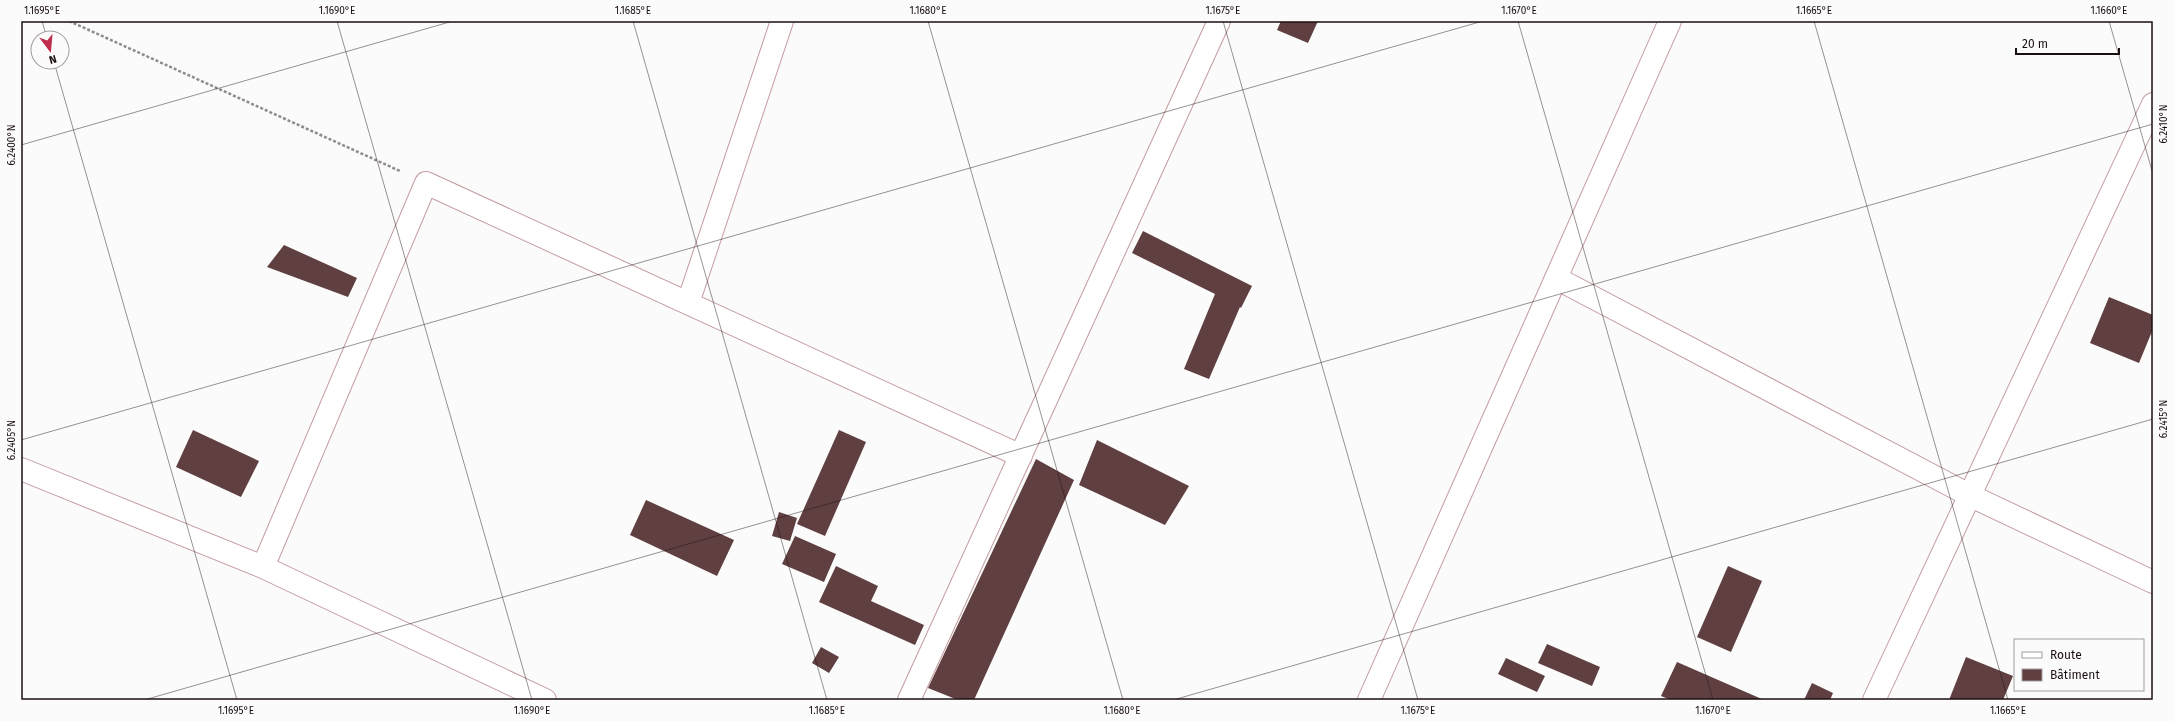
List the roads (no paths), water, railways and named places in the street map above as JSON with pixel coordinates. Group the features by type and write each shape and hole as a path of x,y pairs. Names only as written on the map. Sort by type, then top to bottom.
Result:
{"street":[{"path":"688,303 782,21"},
{"path":"909,700 1219,21"},
{"path":"1369,700 1670,21"},
{"path":"1874,700 2153,104"},
{"path":"263,567 426,183 1021,456"},
{"path":"1556,278 1970,496 2153,582"},
{"path":"21,469 263,567 545,700"}]}
